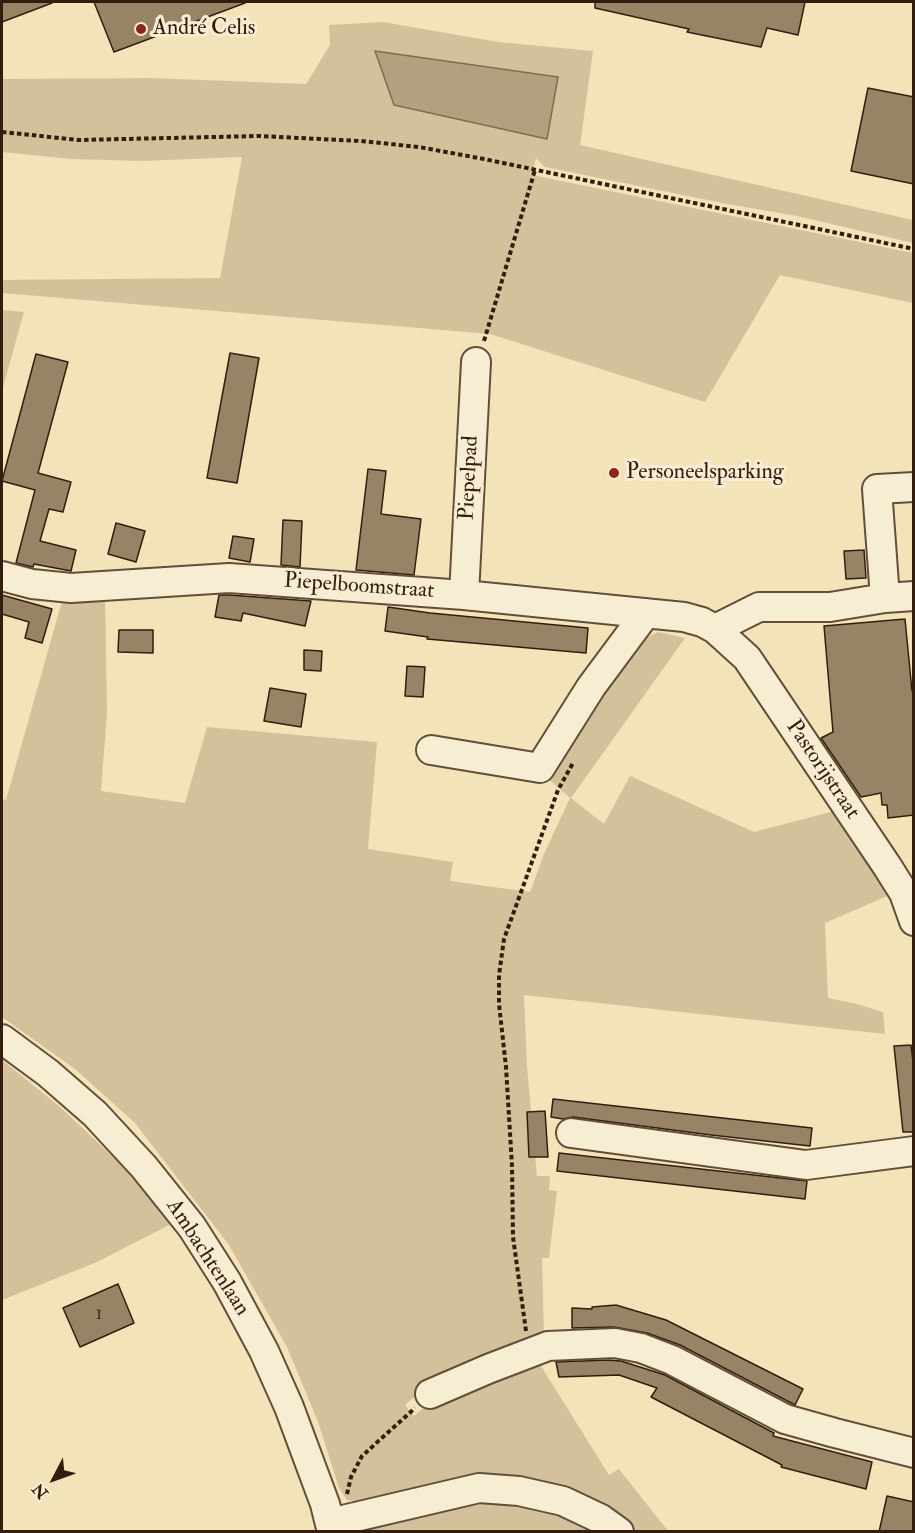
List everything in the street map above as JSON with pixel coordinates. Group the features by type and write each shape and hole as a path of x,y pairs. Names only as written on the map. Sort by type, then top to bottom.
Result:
{"street":[{"name":"Piepelpad","path":"464,595 476,362"},
{"path":"885,598 877,489 914,488"},
{"name":"Piepelboomstraat","path":"2,576 32,584 71,588 229,578 464,595 684,617 702,622 715,629"},
{"path":"715,629 759,607 830,607 914,596"},
{"path":"431,750 540,768 591,687 646,613"},
{"name":"Pastorijstraat","path":"715,629 747,658 887,866 904,894 914,921"},
{"name":"Ambachtenlaan","path":"2,1039 48,1073 95,1114 144,1167 192,1227 227,1282 264,1351 289,1407 329,1519"},
{"path":"571,1133 806,1165 914,1151"},
{"path":"430,1394 548,1346 615,1343 641,1348 672,1360 785,1419 914,1453"},
{"path":"329,1519 479,1488 519,1491 563,1501 601,1519 619,1532"}],"path":[{"path":"2,132 79,140 259,136 362,141 419,147 914,249"},
{"path":"476,362 487,334 536,170"},
{"path":"535,1351 526,1333 513,1237 512,1166 506,1066 499,1005 499,975 504,939 558,790"},
{"path":"329,1519 346,1500 351,1477 362,1456 430,1394"}],"shaded area":[{"path":"383,22 498,42 593,51 580,145 913,220 913,243 797,216 545,167 536,158 532,175 913,253 913,303 780,275 705,402 490,334 2,293 2,280 220,278 242,157 142,161 71,159 2,152 2,79 151,78 306,84 330,45 329,25"},
{"path":"375,51 558,77 547,139 394,105"},
{"path":"2,310 24,312 2,391"},
{"path":"64,594 105,595 107,713 101,791 185,803 207,727 377,742 368,849 453,862 450,881 530,892 544,854 570,798 544,775 624,654 658,632 685,638 571,798 604,824 630,776 754,832 834,811 892,894 825,923 828,998 883,1012 885,1034 524,995 527,1066 537,1176 550,1176 549,1190 557,1191 549,1258 542,1258 544,1337 419,1393 405,1405 414,1416 432,1401 536,1358 609,1475 619,1469 668,1531 634,1531 586,1502 364,1502 347,1500 339,1488 318,1422 287,1347 229,1245 135,1123 75,1069 2,1017 2,799 6,800"},
{"path":"2,1060 59,1106 140,1182 173,1223 97,1262 2,1300"},
{"path":"495,1502 554,1512 598,1532 361,1532 378,1521 449,1507"}],"building":[{"path":"2,2 51,2 52,3 2,22"},
{"name":"André Celis","path":"94,2 245,2 245,3 114,52"},
{"path":"595,2 805,2 798,35 767,28 761,47 687,32 689,29 595,8"},
{"path":"868,88 914,97 914,184 851,171"},
{"path":"230,353 259,358 237,483 207,478"},
{"path":"36,354 68,362 38,473 71,482 63,512 49,509 40,541 76,550 71,571 16,563 35,490 2,481"},
{"path":"368,469 386,471 381,514 421,519 414,575 356,570"},
{"path":"283,520 302,521 300,567 281,565"},
{"path":"116,523 145,531 136,562 108,554"},
{"path":"233,536 254,539 250,562 229,558"},
{"path":"864,550 866,578 846,579 844,551"},
{"path":"2,595 52,609 42,643 25,638 29,622 2,614"},
{"path":"219,595 311,601 305,626 243,613 241,621 215,617"},
{"path":"388,607 588,628 586,653 427,639 428,637 385,631"},
{"path":"905,619 912,691 914,691 914,815 888,818 887,805 882,805 881,793 861,797 821,738 833,732 824,626"},
{"path":"119,630 153,630 153,653 118,652"},
{"path":"304,650 322,651 321,671 304,670"},
{"path":"407,666 425,667 423,697 405,696"},
{"path":"270,688 306,694 301,727 264,721"},
{"path":"911,1045 914,1070 914,1132 903,1132 894,1046"},
{"path":"553,1099 812,1128 810,1146 573,1117 563,1119 551,1117"},
{"path":"545,1111 548,1157 529,1157 527,1112"},
{"path":"559,1153 807,1181 805,1199 557,1171"},
{"path":"118,1284 134,1323 80,1347 63,1308"},
{"path":"616,1305 666,1320 803,1389 795,1405 680,1345 647,1333 614,1327 572,1328 572,1308 592,1309 592,1307"},
{"path":"621,1361 665,1375 774,1433 773,1436 872,1462 866,1489 781,1467 782,1465 651,1397 657,1388 619,1375 559,1377 556,1362"},
{"path":"887,1496 914,1502 914,1532 879,1532"}],"place":[{"name":"André Celis","path":"141,29"},
{"name":"Personeelsparking","path":"614,473"}]}
